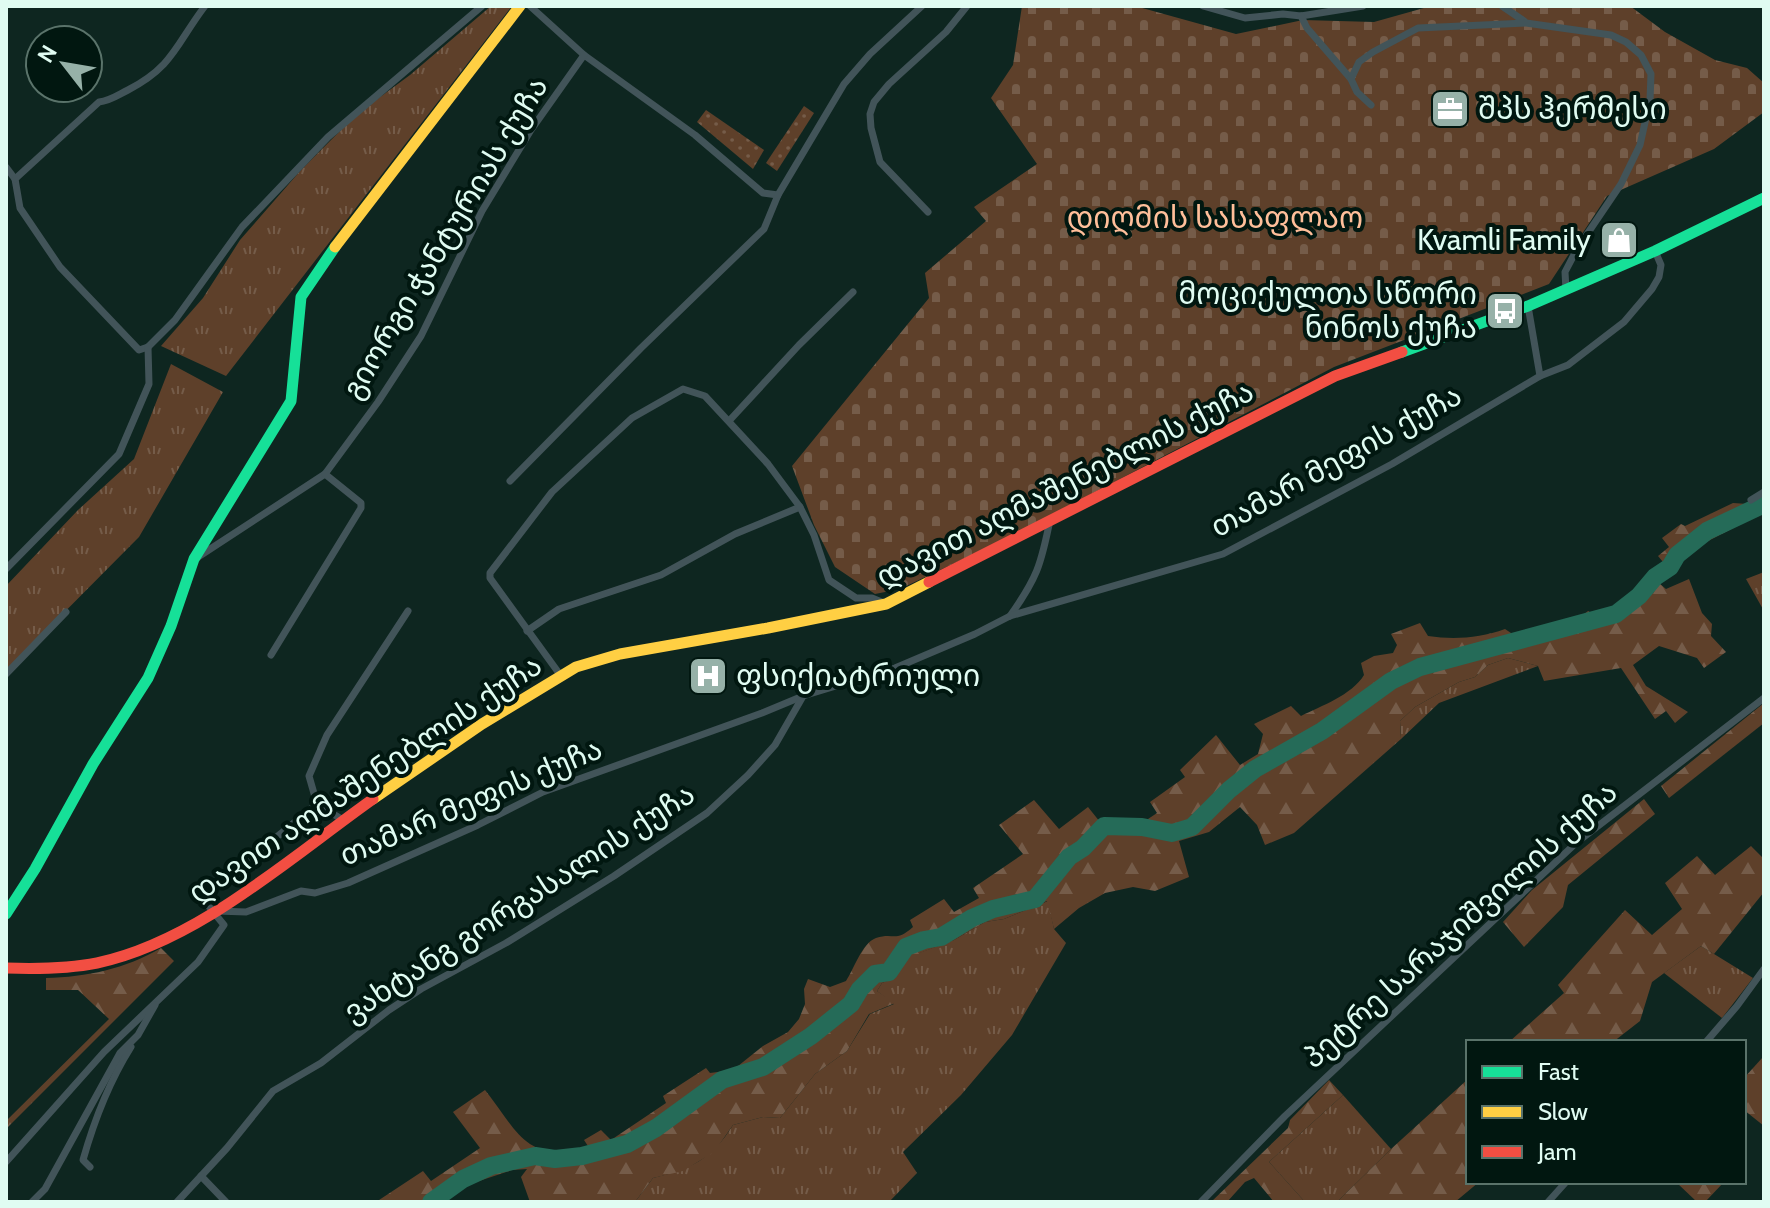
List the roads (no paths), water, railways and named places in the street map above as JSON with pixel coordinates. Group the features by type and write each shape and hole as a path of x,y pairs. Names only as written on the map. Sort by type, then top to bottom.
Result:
{"street":[{"path":"15,179 99,102 108,101 164,67 205,6"},
{"path":"6,167 15,179 20,208 60,267 139,350 148,347 175,320 242,227 328,137 482,6"},
{"path":"6,914 35,869 93,764 148,678 171,626 194,559 291,401 301,297 337,244 520,6"},
{"path":"530,6 584,55 695,135 763,193 778,195"},
{"path":"510,481 764,229 778,195 844,84 870,54 922,6"},
{"path":"928,212 880,162 870,114 874,102 889,84 946,32 967,6"},
{"path":"1203,6 1245,18 1283,14 1301,16 1363,6"},
{"path":"1502,6 1526,23"},
{"path":"1301,16 1307,28 1351,79 1357,92 1371,105"},
{"path":"1351,79 1359,62 1418,28 1526,23 1611,35 1626,42 1641,55 1651,74 1650,100 1640,145 1621,184 1565,272 1566,290"},
{"name":"გიორგი ჭანტურიას ქუჩა","path":"194,559 325,474 421,336 482,211 531,130 584,55"},
{"name":"დავით აღმაშენებლის ქუჩა","path":"6,968 35,969 106,961 181,931 450,745 592,660 886,604 1335,376 1528,306 1655,251 1764,198"},
{"name":"თამარ მეფის ქუჩა","path":"213,911 246,912 301,891 315,893 348,883 478,825 543,792 803,696 895,668 1010,616 1223,554 1392,464 1540,376 1568,365 1624,322 1659,277 1661,265 1655,251"},
{"path":"729,421 853,292"},
{"path":"1528,306 1540,376"},
{"path":"6,569 119,454 149,384 148,347"},
{"path":"561,676 489,576 552,492 632,418 683,389 705,396 768,464 800,507 814,535 829,580 856,598 872,598 886,604"},
{"path":"271,655 361,508 361,503 325,474"},
{"path":"1751,500 1764,492"},
{"path":"527,631 559,609 661,575 735,534 800,507"},
{"path":"1010,616 1031,587 1042,564 1050,520"},
{"path":"343,820 317,804 309,776 327,735 408,611"},
{"path":"6,674 66,612"},
{"name":"ვახტანგ გორგასალის ქუჩა","path":"177,1202 273,1091 321,1063 421,989 506,943 707,813 775,745 803,696"},
{"name":"პეტრე სარაჯიშვილის ქუჩა","path":"1201,1202 1285,1116 1576,843 1764,698"},
{"path":"6,1162 104,1052 198,962 224,925 202,898 317,804"},
{"path":"1708,1040 1764,969"},
{"path":"90,1167 83,1160 92,1127 119,1067 160,997"},
{"path":"32,1202 45,1189 120,1053 138,1035"},
{"path":"201,1176 226,1202"},
{"path":"1548,1202 1564,1184"}],"waterway":[{"path":"431,1202 463,1179 491,1166 535,1156 555,1159 582,1156 627,1144 656,1128 722,1080 763,1067 811,1036 851,1004 875,974 889,972 906,947 941,937 993,909 1035,899 1069,857 1083,848 1104,826 1142,827 1172,833 1192,827 1255,769 1322,731 1391,681 1420,667 1616,614 1670,567 1677,555 1707,531 1764,504"}],"place":[{"name":"შპს ჰერმესი","path":"1450,109"},
{"name":"Kvamli Family","path":"1619,240"},
{"name":"მოციქულთა სწორი ნინოს ქუჩა","path":"1505,311"},
{"name":"ფსიქიატრიული","path":"708,676"}],"park label":[{"name":"დიღმის სასაფლაო","path":"1215,218"}]}
